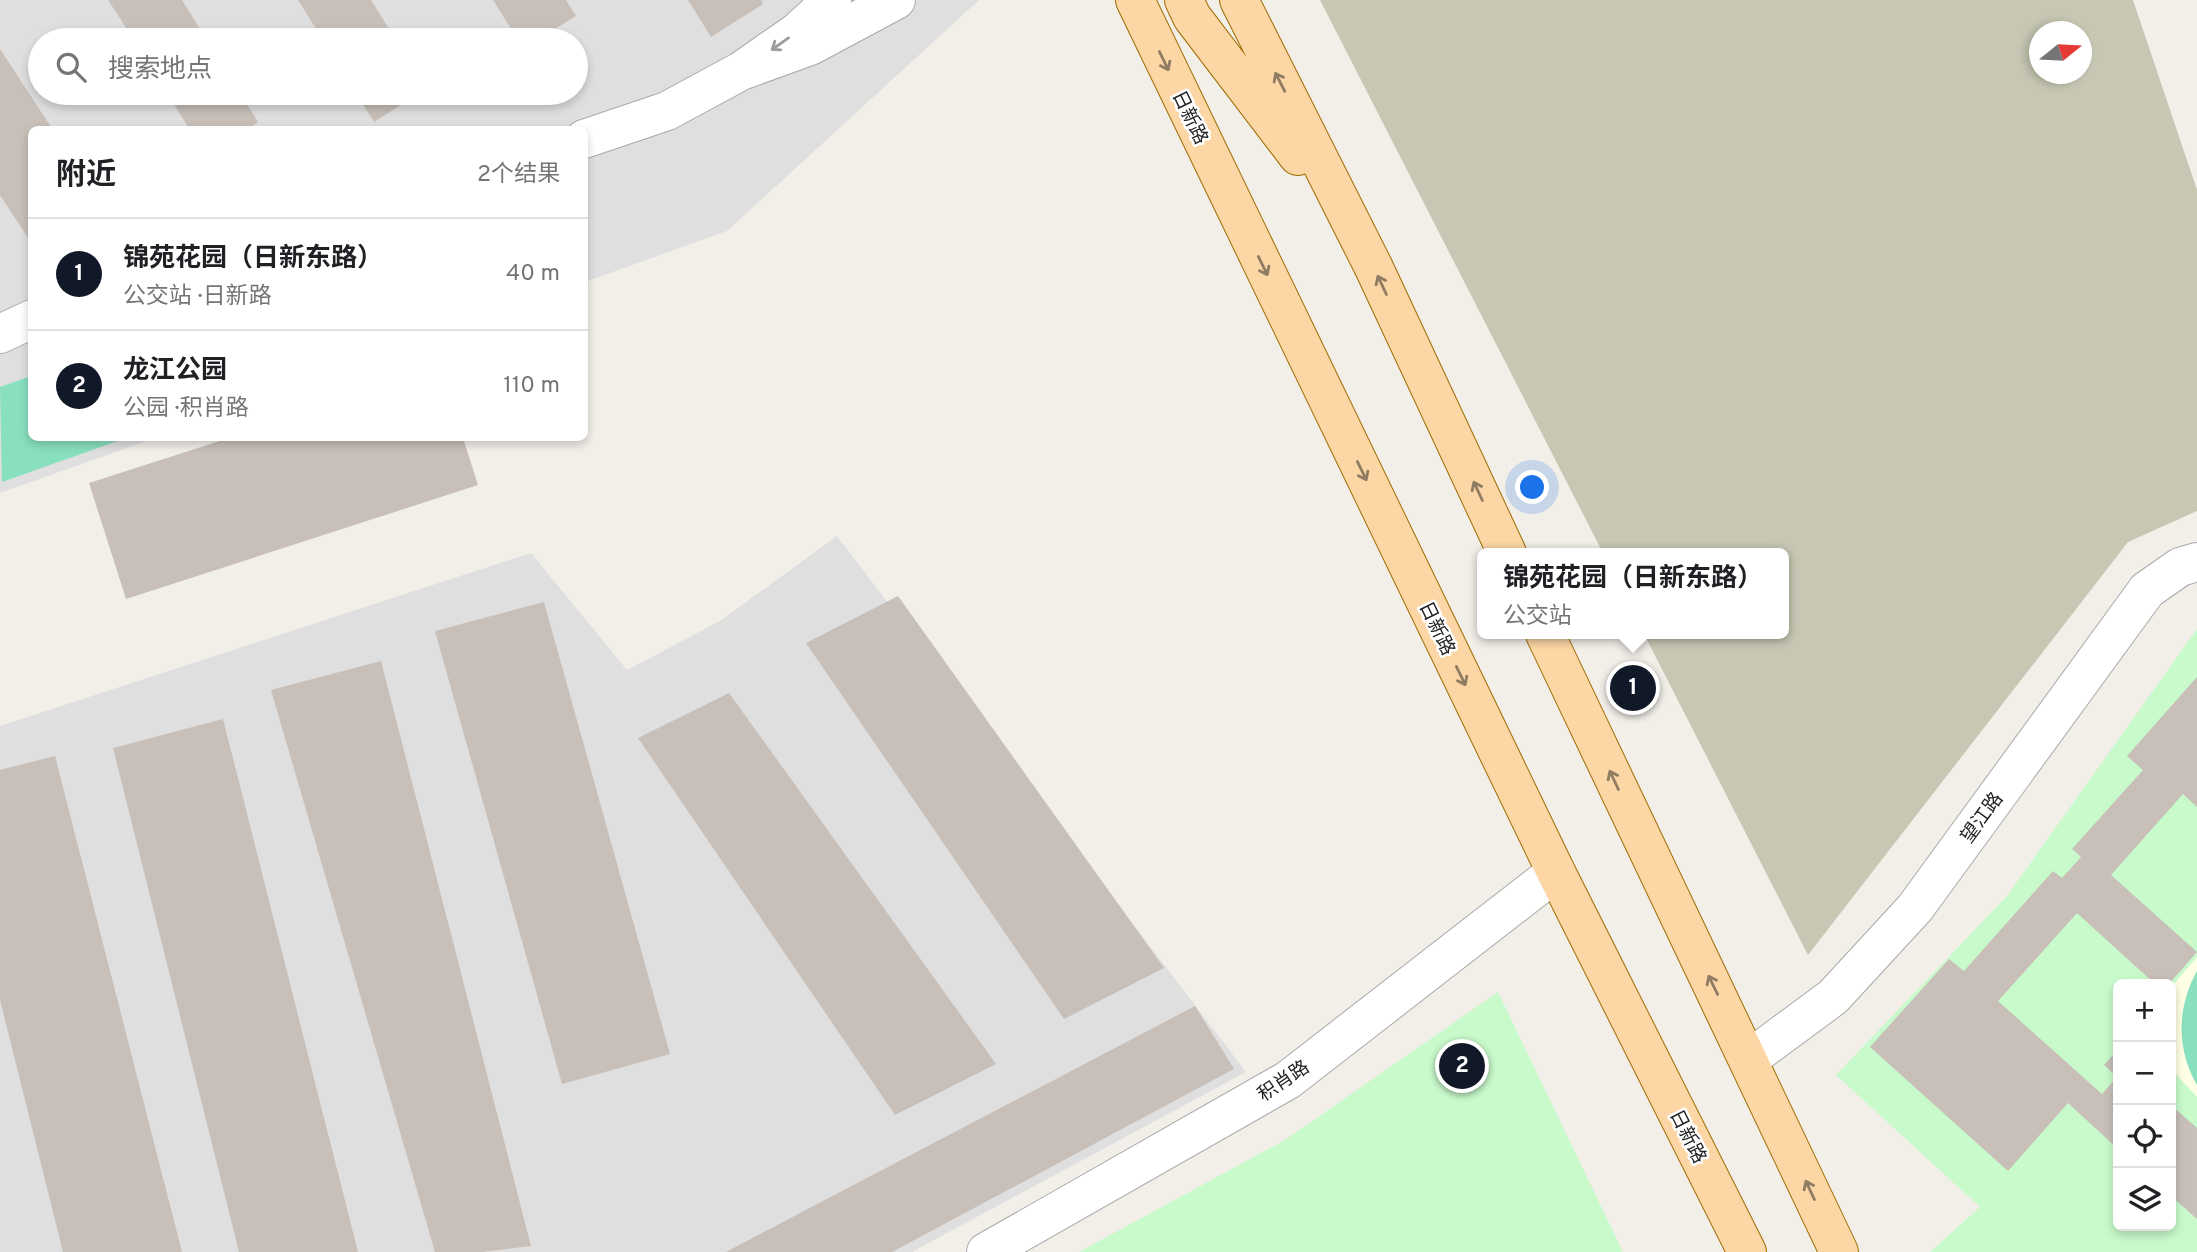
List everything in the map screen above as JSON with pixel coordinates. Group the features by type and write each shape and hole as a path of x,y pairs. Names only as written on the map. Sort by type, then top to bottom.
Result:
{"main road":[{"name":"日新路","path":"1135,0 1556,872 1748,1252"},
{"path":"1184,0 1192,17 1355,230"},
{"path":"1239,0 1355,230 1505,548"},
{"path":"1547,639 1839,1252"}],"street":[{"path":"588,138 667,111 740,71 797,32 832,0"},
{"path":"740,71 810,46 896,0"},
{"path":"0,334 28,321"},
{"name":"望江路","path":"1749,1059 1833,997 1914,908 2147,590 2180,567 2197,562"},
{"name":"积肖路","path":"985,1252 1288,1080 1556,872"}],"shaded area":[{"path":"0,0 979,0 727,231 588,281 588,126 28,126 28,441 147,441 0,493"},
{"path":"1320,0 2133,0 2197,190 2197,511 2128,542 1808,955 1647,639 1789,639 1789,548 1600,548"},
{"path":"837,536 1246,1072 912,1252 0,1252 0,726 531,553 627,670 720,621"},
{"path":"2197,957 2197,1097 2176,1074 2176,981"}],"green space":[{"path":"28,377 28,441 118,441 2,482 0,387"},
{"path":"2197,629 2197,957 2176,981 2176,979 2113,979 2113,1231 2176,1231 2176,1074 2197,1097 2197,1252 1930,1252 1980,1207 1836,1075 2007,896"},
{"path":"2197,971 2197,1085 2185,1057 2182,1028 2186,999"},
{"path":"1498,992 1623,1252 1079,1252 1285,1140"}],"building":[{"path":"108,0 182,0 200,28 126,28"},
{"path":"298,0 371,0 388,28 316,28"},
{"path":"493,0 566,0 576,16 556,28 510,28"},
{"path":"688,0 761,0 763,4 711,37"},
{"path":"0,49 28,92 28,105 37,105 50,126 28,126 28,238 0,195"},
{"path":"174,105 247,105 258,122 252,126 188,126"},
{"path":"363,105 401,105 374,122"},
{"path":"220,441 464,441 478,485 126,599 89,483"},
{"path":"898,596 1164,968 1064,1019 806,643"},
{"path":"544,602 670,1054 562,1084 435,631"},
{"path":"381,661 531,1246 482,1252 435,1252 271,690"},
{"path":"2197,677 2197,807 2183,794 2111,875 2197,952 2173,979 2150,979 2077,913 1998,1001 2102,1094 2113,1082 2113,1144 2068,1103 2008,1171 1870,1047 1949,959 1964,971 2053,871 2062,878 2081,857 2072,849 2143,770 2127,756"},
{"path":"729,693 996,1064 895,1115 638,738"},
{"path":"223,719 358,1252 239,1252 113,748"},
{"path":"55,756 182,1252 63,1252 0,1000 0,770"},
{"path":"1195,1006 1234,1069 892,1252 726,1252"},
{"path":"2113,1055 2113,1073 2104,1065"},
{"path":"2176,1109 2197,1128 2197,1219 2176,1200"}],"place":[{"name":"锦苑花园（日新东路）","path":"1633,688"},
{"name":"龙江公园","path":"1462,1066"}]}
